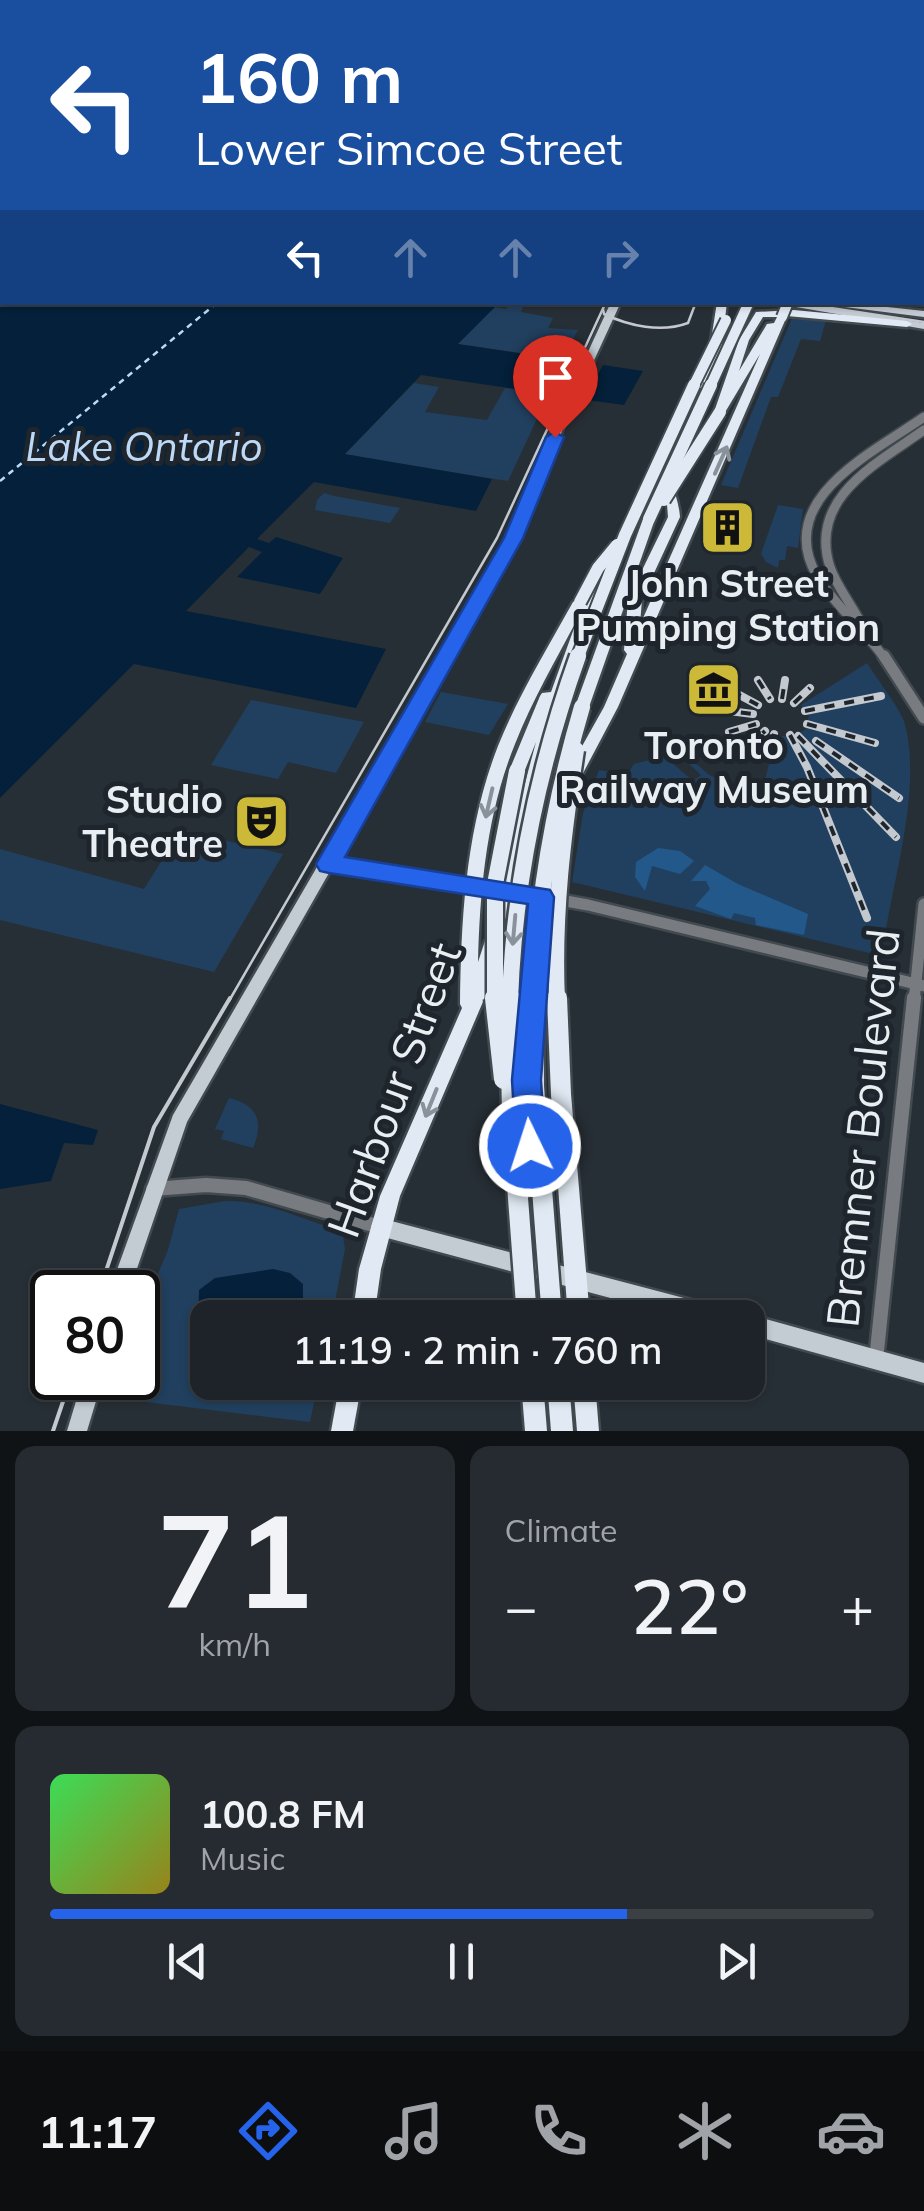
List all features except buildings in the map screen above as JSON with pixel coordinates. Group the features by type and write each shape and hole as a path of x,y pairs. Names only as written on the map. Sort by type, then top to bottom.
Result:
{"highway":[{"path":"526,1300 513,1142 500,1051 495,882 509,798 532,730 626,524 659,474 715,353 722,305"},
{"path":"513,1142 512,954 534,802 564,700 626,534 733,305"},
{"path":"551,1300 534,1090 532,954 544,841 582,707 650,518 748,305"},
{"path":"541,1300 526,1080 541,897 566,789 630,664 787,305"},
{"path":"720,412 733,366 753,321 766,313 907,324"},
{"path":"650,518 684,473 761,340 782,317"},
{"path":"630,664 635,599 674,517 673,504 659,474"},
{"path":"469,1013 472,885 488,803 506,744 598,568 626,534"},
{"name":"Harbour Street","path":"366,1300 380,1226 482,983 514,844 555,696 593,597"},
{"path":"579,1300 561,1094 554,935 560,857 582,707"},
{"path":"342,1431 348,1400"},
{"path":"533,1400 536,1431"},
{"path":"548,1400 551,1431"},
{"path":"559,1400 562,1431"},
{"path":"585,1400 588,1431"}],"main road":[{"path":"126,1270 179,1120 522,521 615,305"},
{"path":"790,305 924,326"},
{"path":"857,305 924,314"},
{"path":"380,1226 654,1300"},
{"path":"765,1329 924,1373"},
{"path":"77,1431 86,1400"}],"street":[{"path":"865,631 848,618 814,571 807,540 809,516 830,482 924,417"},
{"path":"924,430 847,485 826,518 824,546 830,567 865,631 924,718"},
{"path":"329,864 541,897 918,984"},
{"name":"Bremner Boulevard","path":"876,1360 924,904"},
{"path":"154,1189 206,1185 246,1188 380,1226"}],"shaded area":[{"path":"508,305 523,306 521,312 553,318 548,328 578,330 562,359 457,344 494,307 506,309"},
{"path":"793,316 826,320 820,341 801,339 778,397 771,397 738,488 721,485"},
{"path":"414,383 439,387 425,412 487,420 505,388 548,395 508,481 344,455"},
{"path":"324,493 400,508 390,523 315,510"},
{"path":"778,505 803,509 798,548 787,546 785,560 779,560 778,568 761,554"},
{"path":"867,663 904,721 909,748 904,838 882,956 572,882 583,813 599,770 627,775 634,764 664,756 693,781 701,775 669,745 674,744 709,775 761,796 776,736 791,736 805,730 809,716 801,705"},
{"path":"441,692 508,704 489,735 425,722"},
{"path":"251,700 364,722 336,773 288,762 278,779 211,765"},
{"path":"181,830 283,854 214,972 0,920 0,849 144,889"},
{"path":"658,848 680,851 694,861 680,874 652,866 645,891 635,877 636,862"},
{"path":"705,865 808,914 804,935 756,925 755,918 734,913 731,919 695,906 710,889 706,881 691,881"},
{"path":"229,1098 247,1105 256,1116 258,1130 253,1148 221,1139 224,1131 215,1129"},
{"path":"241,1202 271,1207 342,1230 345,1249 335,1300 190,1300 190,1400 315,1400 310,1422 129,1400 160,1400 160,1270 179,1209"}],"water":[{"name":"Lake Ontario","path":"0,305 497,305 458,344 559,359 557,373 596,378 603,365 643,371 624,405 587,400 590,385 552,380 543,393 421,375 345,454 492,479 476,511 314,482 257,539 269,543 276,537 343,558 320,594 237,577 262,552 249,547 186,611 386,649 356,708 134,664 0,798"},
{"path":"0,1104 98,1130 93,1145 64,1143 51,1181 0,1189"},
{"path":"273,1269 290,1273 303,1284 303,1300 199,1300 199,1290 215,1278"}],"ferry route":[{"path":"0,481 214,305"}],"tram line":[{"path":"229,1001 497,538 605,305"},
{"path":"603,309 604,314 624,322 667,328 688,323 695,305"},
{"path":"811,305 924,322"},
{"path":"106,1270 154,1127 230,998"},
{"path":"53,1431 64,1400"}],"railway":[{"path":"758,680 770,699"},
{"path":"782,699 785,680"},
{"path":"794,703 810,688"},
{"path":"732,691 758,705"},
{"path":"805,711 881,696"},
{"path":"721,710 753,714"},
{"path":"729,732 756,724"},
{"path":"807,724 875,743"},
{"path":"748,747 765,731"},
{"path":"767,754 774,734"},
{"path":"790,735 807,767 867,918"},
{"path":"798,736 896,837"},
{"path":"816,741 899,798"}],"place":[{"name":"John Street Pumping Station","path":"728,527"},
{"name":"Toronto Railway Museum","path":"714,689"},
{"name":"Studio Theatre","path":"262,822"}],"route":[{"path":"530,1146 526,1080 541,897 329,864 514,538 555,437"}]}
